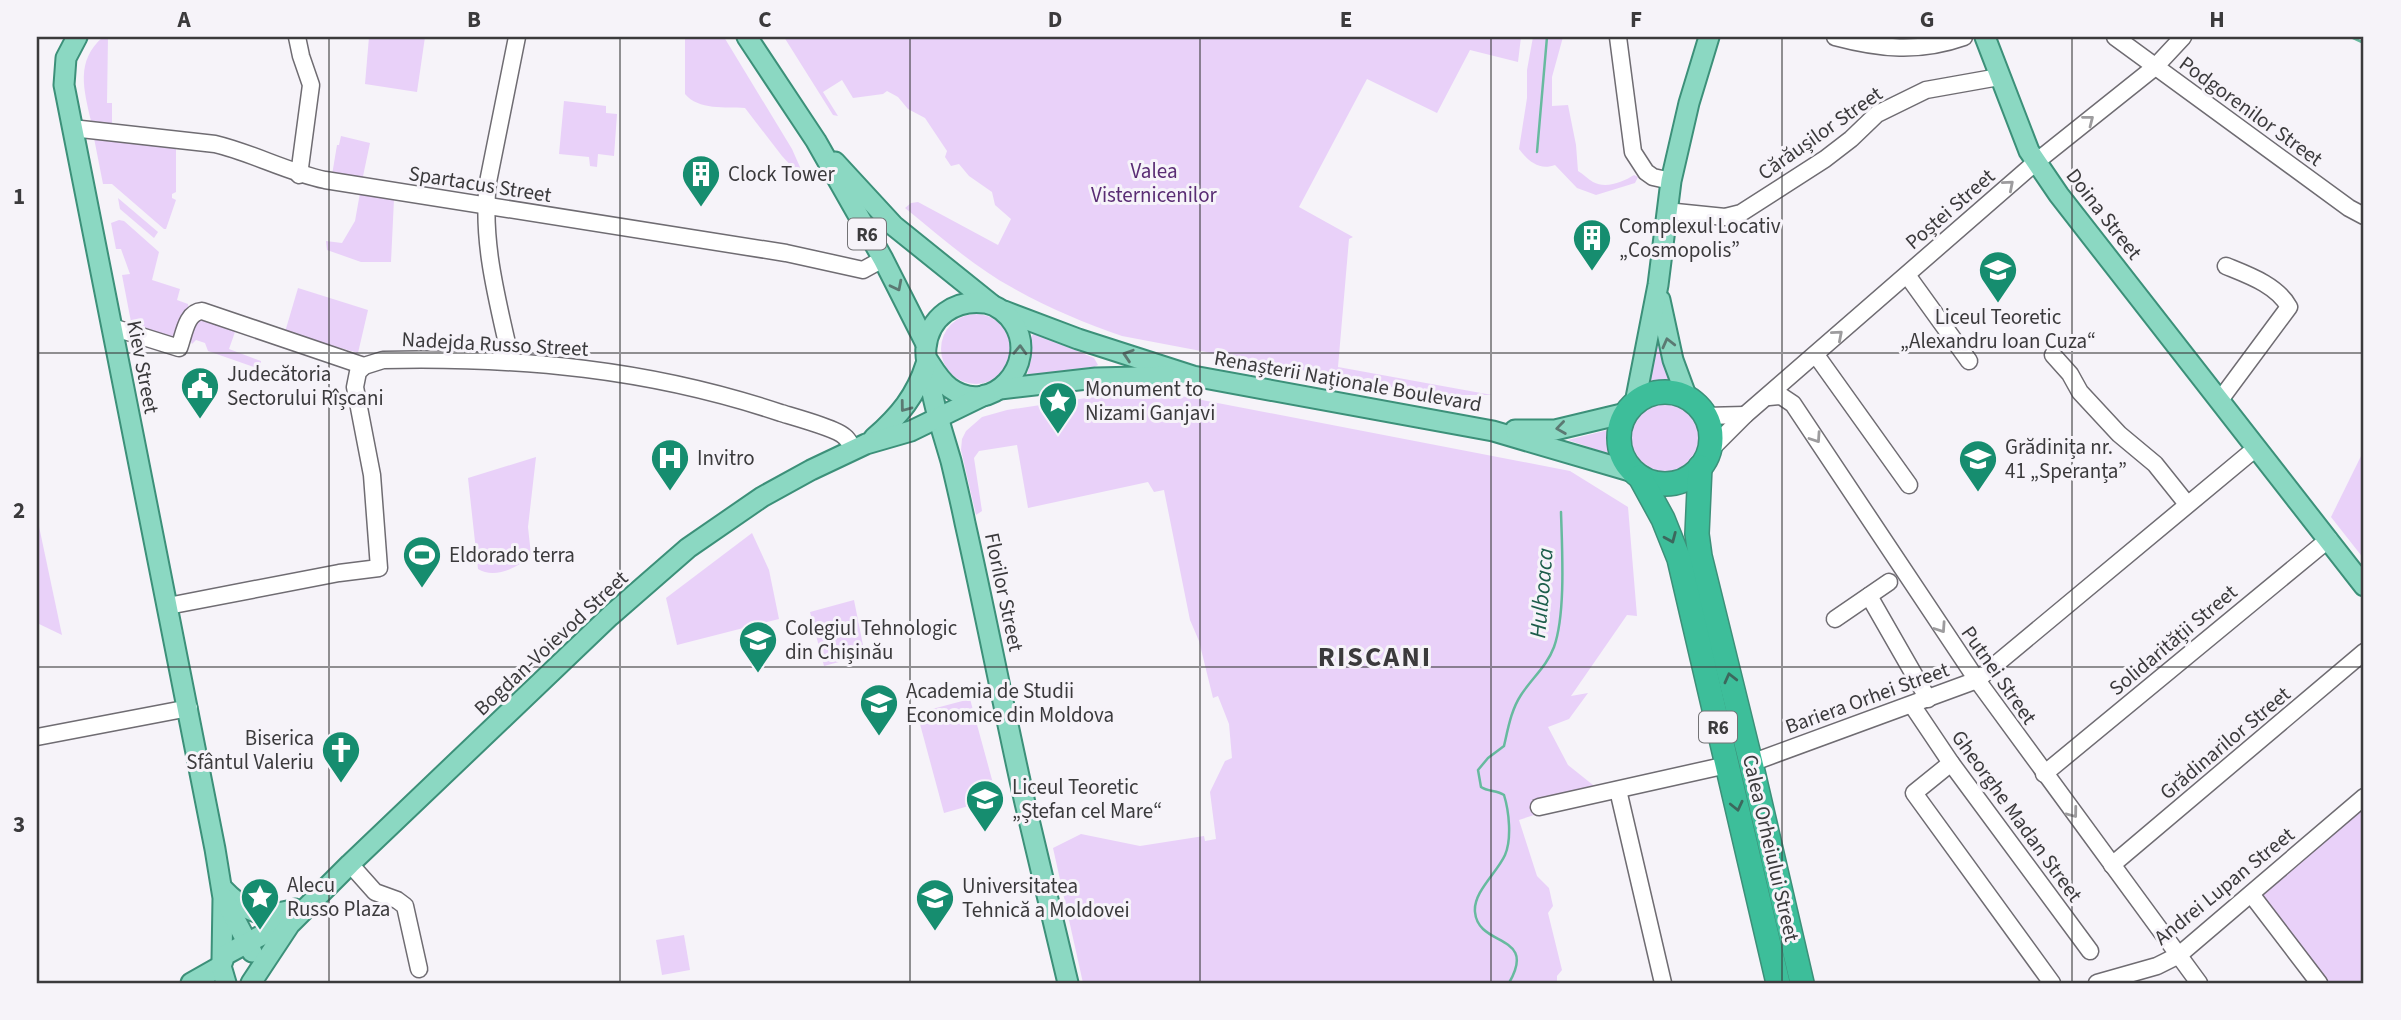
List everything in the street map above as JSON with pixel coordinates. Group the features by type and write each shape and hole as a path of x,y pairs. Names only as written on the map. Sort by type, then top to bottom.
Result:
{"highway":[{"path":"1631,408 1647,396 1674,393 1688,398 1705,416"},
{"name":"R6","path":"1631,408 1621,424 1619,437 1625,462 1636,474"},
{"name":"R6","path":"1705,416 1709,427 1705,459"},
{"path":"1636,474 1655,483 1672,484 1688,478 1705,459"},
{"name":"Calea Orheiului Street","path":"1705,459 1697,498 1698,545 1802,983"},
{"name":"Calea Orheiului Street","path":"1636,474 1663,519 1679,559 1778,983"}],"main road":[{"name":"Kiev Street","path":"77,37 65,65 64,85 189,708 232,964"},
{"name":"Renașterii Naționale Boulevard","path":"747,37 816,141 883,259 927,352"},
{"path":"1631,408 1658,285 1671,181 1689,103 1709,37"},
{"name":"Doina Street","path":"1985,37 2029,151 2036,162 2364,586"},
{"name":"Renașterii Naționale Boulevard","path":"816,141 894,226 997,307 1078,339 1193,376 1493,431 1636,474"},
{"path":"1658,285 1667,339 1688,398"},
{"path":"973,302 997,307 1013,322 1020,335 1022,350 1019,365 1012,378 993,392 970,396 957,393 940,379 927,352 931,328 942,314 956,305 973,302"},
{"name":"Florilor Street","path":"927,352 937,418 949,457 1068,983"},
{"name":"Bogdan-Voievod Street","path":"860,447 892,423 910,401 921,379 927,352"},
{"name":"Renașterii Naționale Boulevard","path":"993,392 1096,378 1193,376"},
{"name":"Florilor Street","path":"949,457 953,434 959,422 993,392"},
{"name":"Bogdan-Voievod Street","path":"191,983 232,964 304,910 688,548 762,497 811,470 860,447 911,431 993,392"},
{"name":"Renașterii Naționale Boulevard","path":"1493,431 1555,430 1631,408"},
{"name":"Florilor Street","path":"911,431 926,431 936,437 949,457"},
{"name":"Kiev Street","path":"222,893 232,964"},
{"path":"222,893 263,915 304,910"},
{"name":"Bogdan-Voievod Street","path":"256,979 304,910"},
{"path":"232,964 256,959 256,979"}],"street":[{"path":"297,37 311,85 299,174"},
{"path":"511,361 490,269 485,206 517,37"},
{"path":"1618,37 1633,152 1646,172 1653,177 1671,181"},
{"path":"1835,37 1897,49 1935,45 1964,37"},
{"name":"Podgorenilor Street","path":"2115,37 2349,208 2364,216"},
{"name":"Poștei Street","path":"1705,459 1745,415 1769,397 2036,162 2155,68 2183,37"},
{"name":"Cărăușilor Street","path":"1667,211 1725,217 1741,213 1825,159 1877,114 1926,90 1999,77"},
{"name":"Spartacus Street","path":"72,128 215,144 299,174 786,253 863,270 883,259"},
{"path":"2220,400 2289,307 2280,296 2257,279 2226,266"},
{"path":"1907,275 1969,361"},
{"name":"Nadejda Russo Street","path":"112,327 179,348 190,317 195,312 202,311 364,366 383,360 511,361 604,370 709,391 758,405 844,435 860,447"},
{"path":"1816,355 1909,485"},
{"path":"2053,355 2070,374 2080,392 2119,434 2155,464 2187,505"},
{"path":"168,606 379,568 372,475 355,387 358,372 364,366"},
{"name":"Putnei Street","path":"1769,397 1781,396 1793,404 1976,680 2199,983"},
{"path":"1705,416 1745,415"},
{"name":"Bariera Orhei Street","path":"1751,763 1976,680 2256,448"},
{"name":"Solidarității Street","path":"2044,774 2329,539"},
{"path":"1835,619 1889,582"},
{"name":"Gheorghe Madan Street","path":"1869,596 1951,763 2090,951"},
{"name":"Grădinarilor Street","path":"2112,865 2364,652"},
{"path":"37,737 189,708"},
{"path":"1951,763 1914,793 2052,983"},
{"path":"1539,807 1727,765"},
{"path":"1618,790 1663,983"},
{"name":"Andrei Lupan Street","path":"2097,983 2157,966 2179,956 2364,797"},
{"path":"350,864 376,892 405,906 419,969"},
{"path":"2251,894 2319,983"}],"green space":[{"path":"103,37 108,37 107,103 112,103 112,127 91,121 84,87 88,56"},
{"path":"369,37 425,37 417,92 365,84"},
{"path":"685,37 724,37 792,149 807,183 745,108 705,105 697,103 685,94"},
{"name":"Valea Visternicenilor","path":"784,37 1521,37 1518,62 1470,50 1437,113 1367,79 1299,207 1353,237 1349,239 1338,367 1492,395 1446,395 1412,391 1122,336 1040,302 985,271 905,208 918,202 998,245 1011,219 995,205 992,192 969,176 959,164 951,166 945,157 947,151 925,118 908,109 898,97 887,91 883,94 853,98 842,80 823,92 838,116 833,115"},
{"path":"1533,37 1563,37 1552,77 1552,106 1568,105 1578,171 1598,184 1614,184 1634,175 1638,177 1635,183 1596,195 1577,188 1555,165 1544,167 1534,164 1519,149"},
{"path":"564,101 606,106 606,113 617,114 614,156 598,154 597,167 590,166 589,157 559,154"},
{"path":"93,133 176,144 176,192 172,194 172,198 176,200 166,229 112,184 103,184"},
{"path":"341,136 370,143 362,181 332,175"},
{"path":"360,193 394,199 391,262 361,262 327,250 326,241 342,243 355,221"},
{"path":"118,198 158,232 154,238 120,209"},
{"path":"124,221 159,252 152,280 180,289 177,300 188,304 189,310 176,341 132,327 122,275 130,274 121,249 116,249 111,223"},
{"path":"298,288 368,310 358,353 285,332"},
{"path":"195,314 243,332 235,332 229,349 261,361 261,367 257,368 208,351 205,343 196,340 192,344 187,334"},
{"path":"976,314 1001,324 1011,349 1001,374 976,384 951,374 941,349 951,324"},
{"path":"1034,333 1094,358 1098,365 1027,375 1032,356 1031,337"},
{"path":"1655,334 1672,382 1660,380 1645,384"},
{"path":"1145,389 1570,471 1628,507 1637,616 1627,615 1571,696 1588,693 1569,719 1548,727 1568,765 1598,789 1533,803 1534,815 1519,820 1537,876 1549,888 1553,906 1548,913 1562,970 1557,976 1557,983 1083,983 1053,848 1081,834 1140,846 1204,836 1205,841 1216,839 1210,792 1225,761 1232,758 1229,724 1218,696 1213,698 1199,641 1190,620 1164,490 1154,492 1148,482 1028,508 1017,445 979,451 974,458 982,511 976,515 961,450 962,439 966,431 982,417 1007,410"},
{"path":"1671,403 1684,409 1693,418 1697,424 1697,452 1689,463 1678,471 1657,473 1639,463 1631,452 1629,431 1639,413 1650,405"},
{"path":"1608,430 1606,442 1609,454 1568,440"},
{"path":"2364,450 2364,559 2331,517"},
{"path":"536,457 528,527 531,555 506,571 484,572 478,569 468,478"},
{"path":"37,517 62,635 37,623"},
{"path":"752,533 769,570 779,619 677,645 666,598"},
{"path":"854,600 865,655 824,666 810,612"},
{"path":"970,699 997,798 944,813 917,713"},
{"path":"2364,803 2364,983 2326,983 2261,895"},
{"path":"684,935 690,970 662,975 656,940"}],"waterway":[{"name":"Hulboaca","path":"1537,152 1547,37"},
{"path":"2351,37 2364,43"},
{"name":"Hulboaca","path":"1509,983 1516,967 1516,956 1512,948 1486,931 1475,912 1478,897 1505,855 1509,833 1504,795 1481,787 1478,770 1504,746 1518,701 1554,647 1562,599 1561,512"}],"place":[{"name":"Clock Tower","path":"701,208"},
{"name":"Complexul Locativ „Cosmopolis”","path":"1592,272"},
{"name":"Liceul Teoretic „Alexandru Ioan Cuza“","path":"1998,304"},
{"name":"Judecătoria Sectorului Rîșcani","path":"200,420"},
{"name":"Monument to Nizami Ganjavi","path":"1058,435"},
{"name":"Invitro","path":"670,492"},
{"name":"Grădinița nr. 41 „Speranța”","path":"1978,493"},
{"name":"Eldorado terra","path":"422,589"},
{"name":"Colegiul Tehnologic din Chișinău","path":"758,674"},
{"name":"Academia de Studii Economice din Moldova","path":"879,737"},
{"name":"Biserica Sfântul Valeriu","path":"341,784"},
{"name":"Liceul Teoretic „Ștefan cel Mare“","path":"985,833"},
{"name":"Alecu Russo Plaza","path":"260,931"},
{"name":"Universitatea Tehnică a Moldovei","path":"935,932"}],"district":[{"name":"RISCANI","path":"1375,656"}]}
